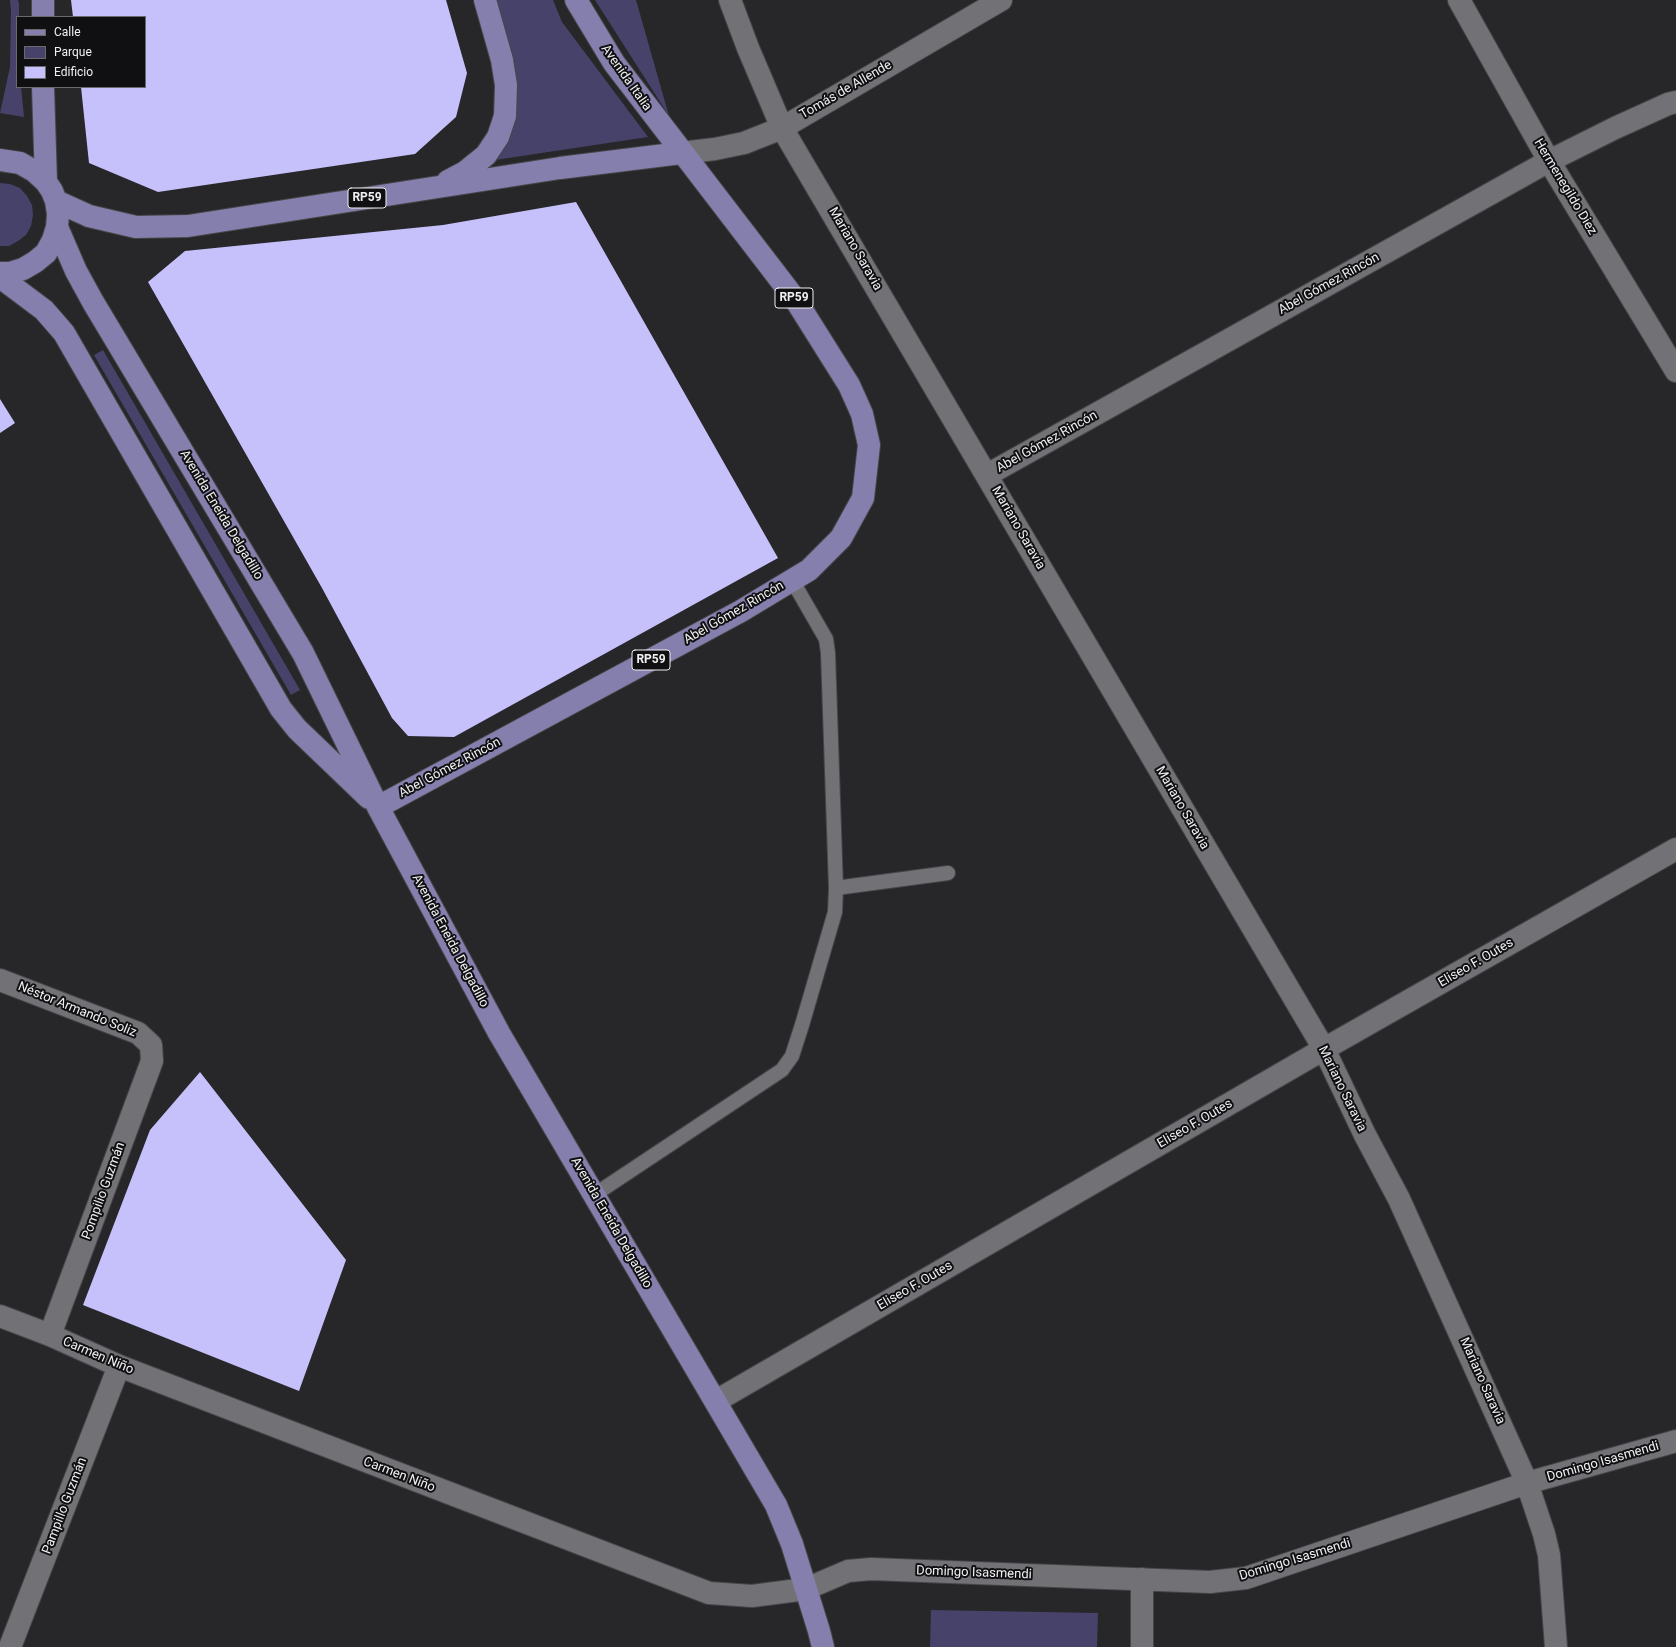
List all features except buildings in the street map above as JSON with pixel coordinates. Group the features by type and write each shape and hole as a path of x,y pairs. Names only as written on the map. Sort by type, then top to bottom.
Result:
{"main road":[{"path":"43,0 44,16"},
{"name":"RP59","path":"438,187 465,172 486,155 498,137 505,116 506,85 502,60 485,0"},
{"name":"Avenida Italia","path":"576,0 614,64 681,153"},
{"path":"0,273 10,273 23,269 35,262 46,252 53,240 57,227 51,191 43,88"},
{"name":"RP59","path":"51,191 89,216 136,227 188,226 560,168 681,153"},
{"name":"Abel Gómez Rincón","path":"378,807 741,611 809,570 842,538 863,498 869,445 862,414 849,386 795,300 681,153"},
{"path":"0,160 20,163 34,171 51,191"},
{"name":"Avenida Eneida Delgadillo","path":"57,227 76,271 93,302 303,653 378,807 499,1033 776,1505 792,1544 823,1647"},
{"name":"Avenida Eneida Delgadillo","path":"0,276 44,310 64,333 281,709 297,729 378,807"}],"street":[{"name":"Mariano Saravia","path":"730,0 748,48 782,128 1324,1049 1365,1135 1399,1199 1527,1483 1544,1534 1549,1555 1556,1647"},
{"name":"Tomás de Allende","path":"681,153 715,149 744,143 782,128 1001,0"},
{"name":"Hermenegildo Diez","path":"1459,0 1549,161 1676,371"},
{"name":"Abel Gómez Rincón","path":"987,475 1549,161 1615,128 1668,104 1676,102"},
{"name":"Eliseo F. Outes","path":"716,1401 1324,1049 1676,849"},
{"name":"Néstor Armando Soliz","path":"0,980 138,1033 151,1046"},
{"name":"Pompilio Guzmán","path":"50,1335 152,1062 151,1046"},
{"name":"Carmen Niño","path":"0,1316 50,1335 119,1366 709,1593 752,1596 806,1588"},
{"name":"Pampillo Guzmán","path":"10,1647 119,1366"},
{"name":"Domingo Isasmendi","path":"806,1588 848,1571 871,1569 1210,1582 1246,1578 1527,1483 1676,1441"},
{"path":"1142,1580 1142,1647"}],"lane":[{"path":"594,1195 782,1070 792,1056 802,1025 835,912 836,888 828,653 826,639 792,580"},
{"path":"836,888 948,873"}],"green space":[{"path":"10,0 18,0 19,16 16,16 16,88 21,88 24,117 0,113 10,67"},
{"path":"497,0 553,0 562,22 648,137 495,160 514,114 514,65"},
{"path":"595,0 636,0 669,116"},
{"path":"0,183 10,184 20,188 32,205 33,215 31,226 26,235 9,246 0,246"},
{"path":"103,350 300,690 291,695 94,355"},
{"path":"931,1610 1098,1613 1097,1647 930,1647"}]}
